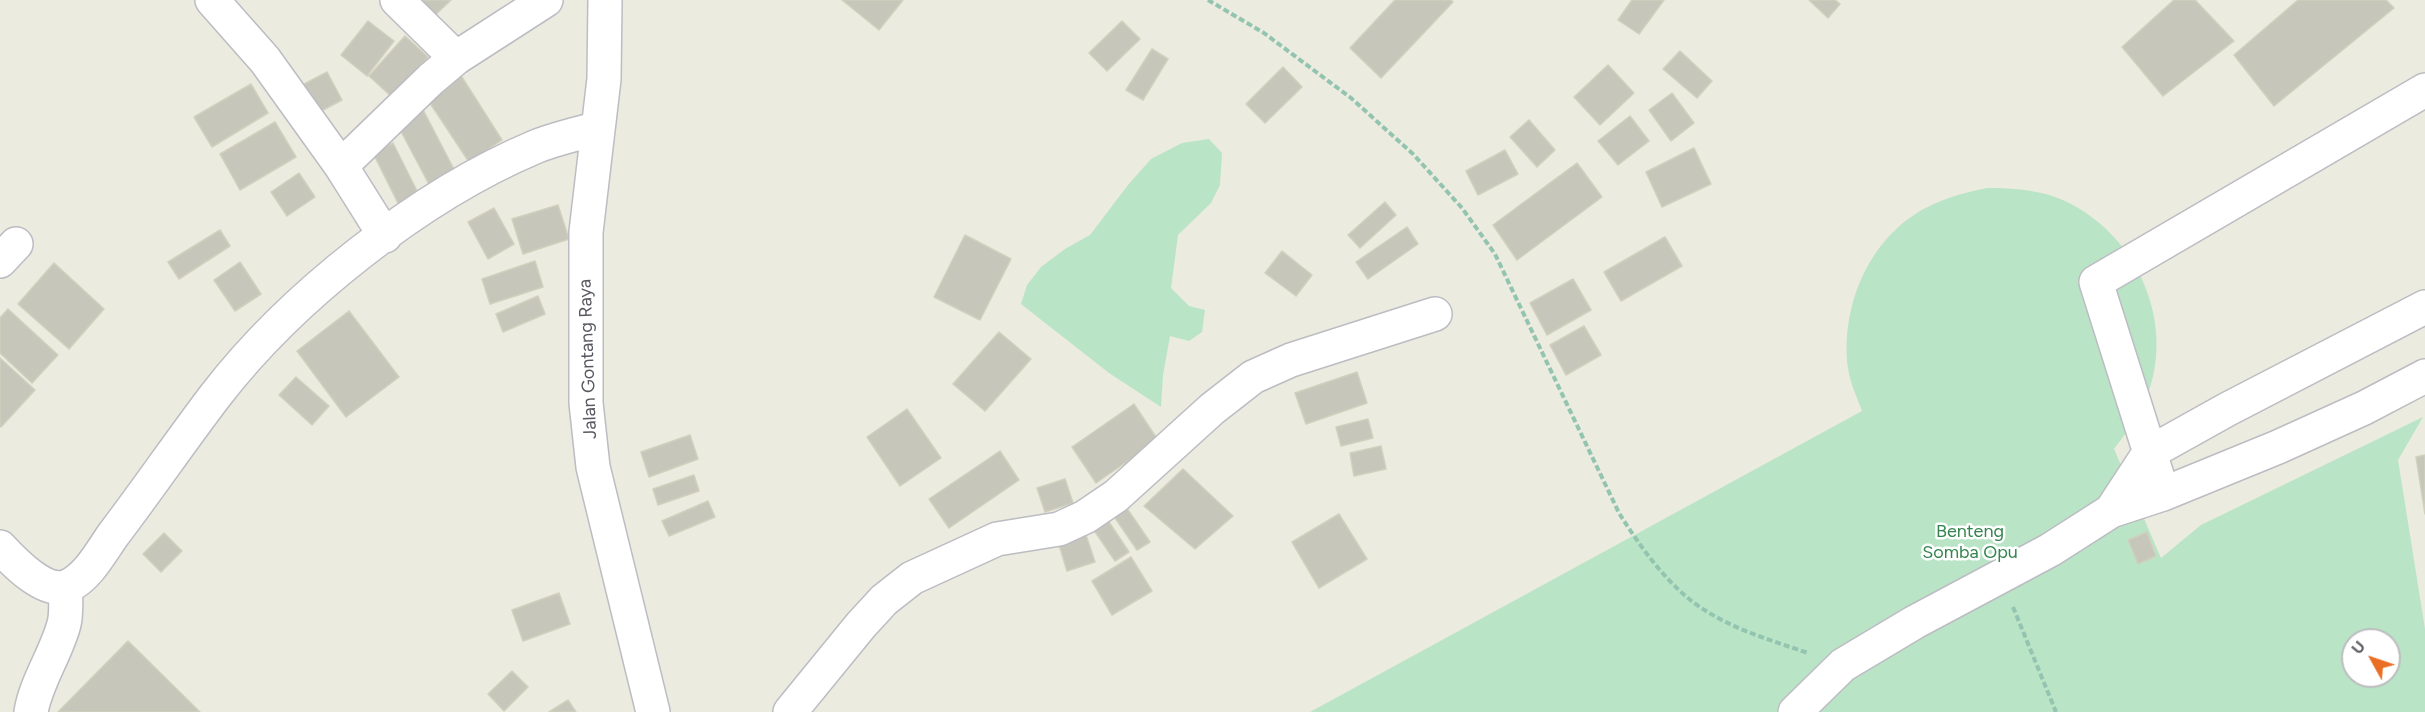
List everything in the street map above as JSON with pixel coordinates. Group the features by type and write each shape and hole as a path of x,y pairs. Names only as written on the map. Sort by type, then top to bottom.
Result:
{"street":[{"path":"212,0 265,60 341,166 385,236"},
{"path":"397,0 456,58"},
{"path":"341,166 431,78 456,58 546,0"},
{"name":"Jalan Gontang Raya","path":"605,0 604,79 596,129 586,232 586,403 593,467 604,518 653,712"},
{"path":"2163,494 2096,282 2425,90"},
{"path":"0,547 15,563 35,578 46,584 66,587 81,576 97,558 215,396 255,348 350,261 421,210 486,171 536,147 596,129"},
{"path":"2111,511 2149,453 2228,409 2425,307"},
{"path":"790,712 861,625 884,600 912,578 997,538 1059,529 1085,517 1116,496 1212,409 1253,377 1291,360 1435,314"},
{"path":"1795,712 1843,665 1915,621 2001,577 2111,511 2163,494 2289,442 2364,408 2425,376"},
{"path":"30,708 65,621 66,587"}],"path":[{"path":"1208,0 1264,33 1351,98 1413,154 1462,208 1495,254 1619,513 1641,549 1668,579 1705,611 1750,634 1843,665"},
{"path":"2001,577 2056,712"}],"green space":[{"path":"1209,139 1222,153 1220,185 1211,203 1178,235 1171,288 1189,306 1205,310 1202,332 1189,341 1170,336 1163,375 1161,407 1109,373 1021,304 1027,285 1041,267 1065,249 1090,235 1151,159 1182,143"},
{"name":"Benteng Somba Opu","path":"1987,188 2019,189 2061,199 2095,220 2116,239 2133,262 2146,288 2154,315 2157,343 2154,371 2146,399 2132,425 2114,449 2161,558 2201,525 2423,417 2398,460 2425,629 2425,712 1310,712 1862,411 1849,374 1847,343 1849,319 1855,295 1865,272 1877,251 1893,232 1912,216 1940,201"}],"building":[{"path":"413,0 451,0 431,19"},
{"path":"842,0 903,0 879,30"},
{"path":"1395,0 1451,0 1453,2 1381,78 1350,48"},
{"path":"1632,0 1664,0 1639,34 1618,20"},
{"path":"1809,0 1835,0 1840,4 1828,18"},
{"path":"2174,0 2195,0 2234,41 2163,96 2122,47"},
{"path":"2298,0 2386,0 2394,8 2274,106 2234,55"},
{"path":"368,21 394,41 367,76 341,55"},
{"path":"1122,21 1140,39 1107,71 1089,53"},
{"path":"405,36 428,57 392,97 369,76"},
{"path":"1152,49 1168,59 1143,100 1126,90"},
{"path":"1680,51 1712,81 1697,98 1663,69"},
{"path":"1608,65 1634,93 1600,125 1574,97"},
{"path":"1283,67 1302,87 1265,123 1246,104"},
{"path":"327,72 342,100 308,118 293,90"},
{"path":"460,74 502,140 469,162 426,97"},
{"path":"251,84 268,113 212,147 194,117"},
{"path":"1672,93 1694,123 1671,141 1649,110"},
{"path":"420,104 458,177 432,190 394,118"},
{"path":"1630,116 1649,141 1618,165 1598,141"},
{"path":"1529,120 1555,150 1537,167 1510,137"},
{"path":"275,122 296,157 240,190 220,154"},
{"path":"393,143 424,205 404,215 373,153"},
{"path":"1694,148 1711,184 1662,207 1646,172"},
{"path":"1505,150 1518,174 1478,195 1466,171"},
{"path":"1577,163 1602,197 1517,260 1493,225"},
{"path":"299,173 315,197 287,216 271,192"},
{"path":"1385,202 1396,215 1360,248 1348,235"},
{"path":"558,205 569,239 523,254 512,219"},
{"path":"494,208 514,244 488,259 468,222"},
{"path":"1407,227 1418,244 1368,279 1356,262"},
{"path":"220,230 230,246 179,279 168,262"},
{"path":"965,235 1011,259 980,320 934,297"},
{"path":"1665,237 1682,266 1621,301 1604,272"},
{"path":"1282,251 1312,275 1296,296 1265,273"},
{"path":"535,261 543,287 490,304 482,279"},
{"path":"240,262 261,294 235,311 214,280"},
{"path":"54,263 104,309 69,349 18,304"},
{"path":"1573,279 1591,310 1547,335 1530,303"},
{"path":"538,296 545,314 503,332 496,314"},
{"path":"8,309 58,355 32,383 0,353 0,318"},
{"path":"349,311 399,377 346,417 297,351"},
{"path":"1584,326 1601,355 1566,375 1550,345"},
{"path":"999,332 1031,359 985,411 953,384"},
{"path":"0,358 35,390 1,427 0,426"},
{"path":"1357,372 1367,403 1306,424 1295,393"},
{"path":"296,377 329,406 312,425 279,395"},
{"path":"1134,404 1158,440 1096,483 1072,447"},
{"path":"907,409 941,458 900,486 867,437"},
{"path":"1368,419 1373,438 1341,446 1336,427"},
{"path":"690,435 698,459 649,477 641,452"},
{"path":"1381,446 1386,469 1354,476 1350,453"},
{"path":"1000,451 1019,480 949,528 929,499"},
{"path":"2425,455 2425,514 2416,457"},
{"path":"1183,469 1233,516 1195,549 1144,506"},
{"path":"694,475 699,491 658,505 653,489"},
{"path":"1065,479 1073,503 1045,512 1037,488"},
{"path":"708,501 715,517 669,536 662,521"},
{"path":"1126,507 1150,542 1137,550 1113,515"},
{"path":"1101,510 1129,552 1115,561 1087,520"},
{"path":"1339,514 1367,559 1319,588 1292,542"},
{"path":"1083,526 1095,562 1067,571 1056,535"},
{"path":"2147,532 2156,556 2138,564 2128,540"},
{"path":"164,533 182,551 161,572 143,554"},
{"path":"1131,557 1152,591 1112,615 1092,581"},
{"path":"559,593 570,624 523,641 512,610"},
{"path":"128,641 200,712 58,712"},
{"path":"512,671 528,687 504,711 488,694"},
{"path":"568,700 576,712 549,712"}]}
